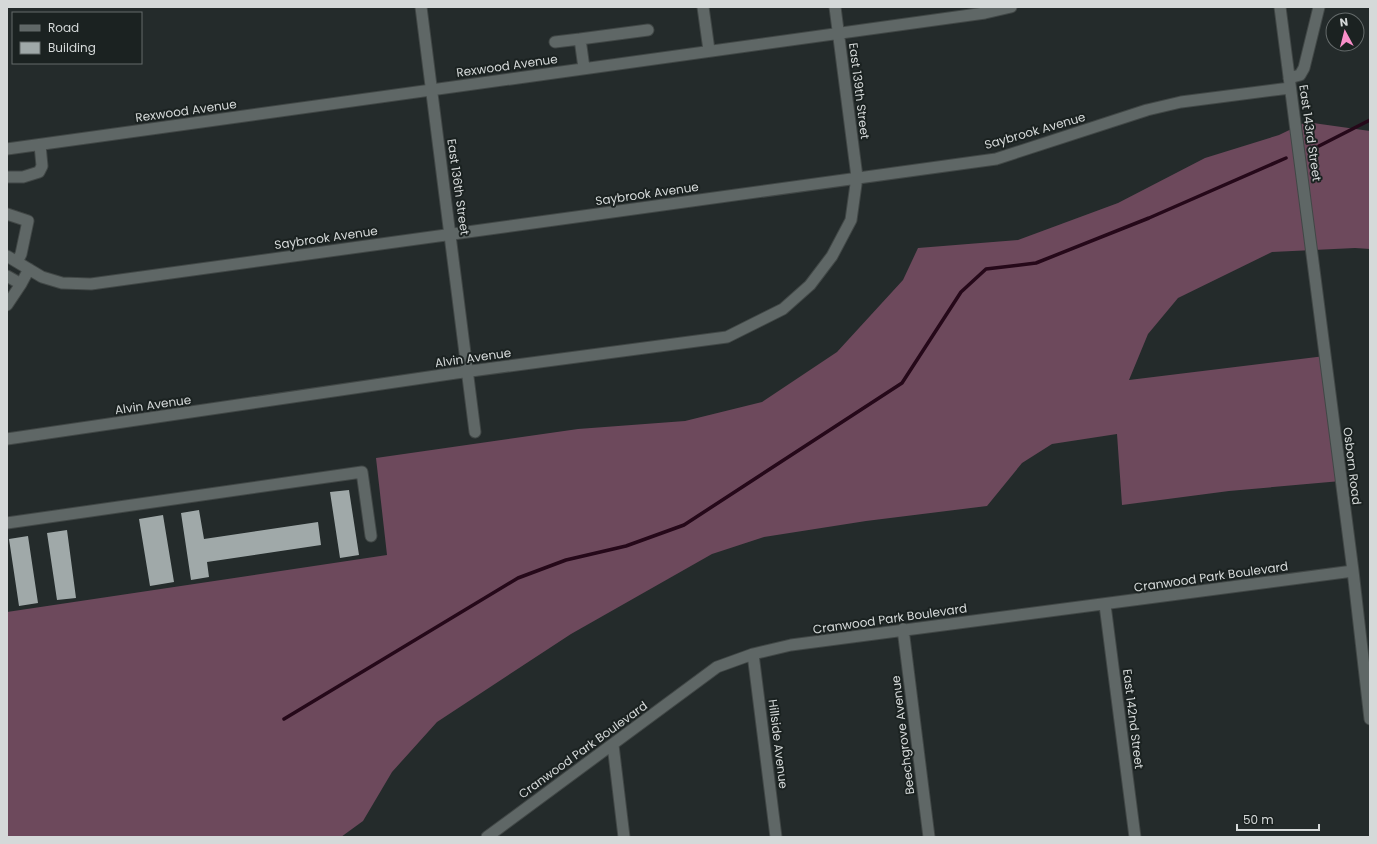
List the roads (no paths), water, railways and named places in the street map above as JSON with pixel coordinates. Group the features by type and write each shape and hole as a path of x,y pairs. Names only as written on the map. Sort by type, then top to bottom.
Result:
{"street":[{"name":"East 136th Street","path":"421,7 475,432"},
{"path":"703,7 710,50"},
{"name":"East 139th Street","path":"835,7 857,177"},
{"name":"Rexwood Avenue","path":"7,149 838,32 985,13 1011,7"},
{"name":"East 143rd Street","path":"1280,7 1313,263"},
{"path":"1290,83 1300,75 1304,68 1319,7"},
{"path":"555,42 648,30"},
{"path":"580,39 584,68"},
{"name":"Saybrook Avenue","path":"7,256 42,277 62,283 91,284 996,158 1147,110 1182,102 1290,83"},
{"path":"7,177 23,176 39,172 42,166 40,145"},
{"path":"7,174 7,187"},
{"name":"Alvin Avenue","path":"7,439 467,371 727,337 783,309 810,285 832,256 851,220 857,177"},
{"path":"7,214 28,221 21,254 17,262"},
{"name":"Osborn Road","path":"1313,263 1353,571 1370,719"},
{"path":"9,299 21,284 29,269"},
{"path":"7,276 21,284"},
{"path":"7,523 362,472 371,536"},
{"name":"Cranwood Park Boulevard","path":"487,837 717,667 753,654 791,645 904,629 1105,605 1353,571"},
{"name":"East 142nd Street","path":"1105,605 1135,837"},
{"name":"Beechgrove Avenue","path":"904,629 929,837"},
{"name":"Hillside Avenue","path":"753,654 776,837"},
{"path":"613,745 624,837"}],"waterway":[{"path":"1319,146 1370,120"},
{"path":"284,719 518,578 566,560 626,546 684,525 902,383 961,292 986,269 1036,263 1149,218 1286,158"}]}
